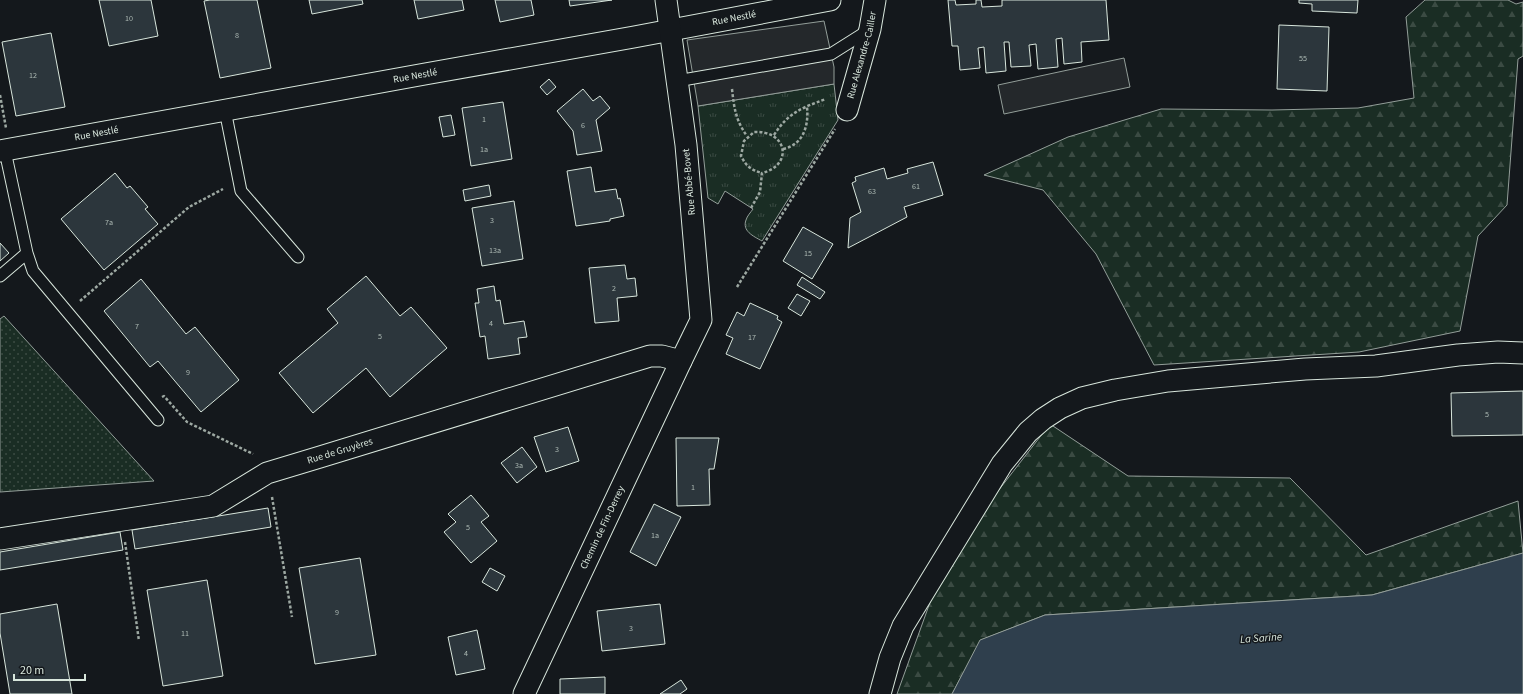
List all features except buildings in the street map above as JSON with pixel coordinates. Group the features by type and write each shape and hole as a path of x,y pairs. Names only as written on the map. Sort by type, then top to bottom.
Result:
{"street":[{"name":"Rue Abbé-Bovet","path":"666,0 686,145 701,320 681,361"},
{"name":"Rue Nestlé","path":"4,146 225,110 830,0"},
{"name":"Rue Alexandre-Cailler","path":"847,110 870,30 875,0"},
{"path":"880,694 892,653 906,621 1002,464 1028,432 1043,419 1060,408 1082,398 1115,390 1168,381 1305,369 1376,366 1458,355 1498,352 1523,353"},
{"name":"Rue de Gruyères","path":"0,539 213,506 263,465 650,356 662,356 681,361"},
{"name":"Chemin de Fin-Derrey","path":"524,694 681,361"}],"lane":[{"path":"677,81 831,54 870,30"},
{"path":"225,110 241,191 298,258"},
{"path":"4,146 27,253 33,271 158,420"},
{"path":"0,276 27,253"}],"path":[{"path":"729,71 736,115 740,126 748,136"},
{"path":"774,136 786,119 791,115 853,89"},
{"path":"0,95 4,146"},
{"path":"782,149 793,146 803,133 807,123 807,107"},
{"path":"737,287 847,110"},
{"path":"760,131 774,136 778,138 782,149 782,156 774,169 762,173 753,171 747,166 741,156 744,142 748,136 754,132 760,131"},
{"path":"751,208 760,192 762,173"},
{"path":"67,312 189,207 239,181"},
{"path":"148,408 164,396 188,422 263,465 292,617"},
{"path":"122,520 139,641"}],"green space":[{"path":"1425,0 1508,0 1516,4 1523,2 1523,56 1518,59 1507,205 1478,236 1460,331 1359,352 1154,365 1096,254 1043,190 984,175 1068,137 1161,109 1272,110 1358,108 1414,98 1406,17"},
{"path":"834,84 838,120 762,241 749,233 745,224 753,209 725,191 718,204 708,198 698,106"},
{"path":"4,316 154,481 0,492 0,319"},
{"path":"1050,424 1128,476 1290,478 1366,555 1518,501 1523,553 1372,595 1045,615 981,640 952,694 897,694 946,558"}],"shaded area":[{"path":"824,21 834,67 834,84 698,106 687,40"},
{"path":"1124,58 1130,87 1004,114 998,85"}],"water":[{"name":"La Sarine","path":"1523,553 1523,694 952,694 980,640 1045,615 1372,595"}]}
